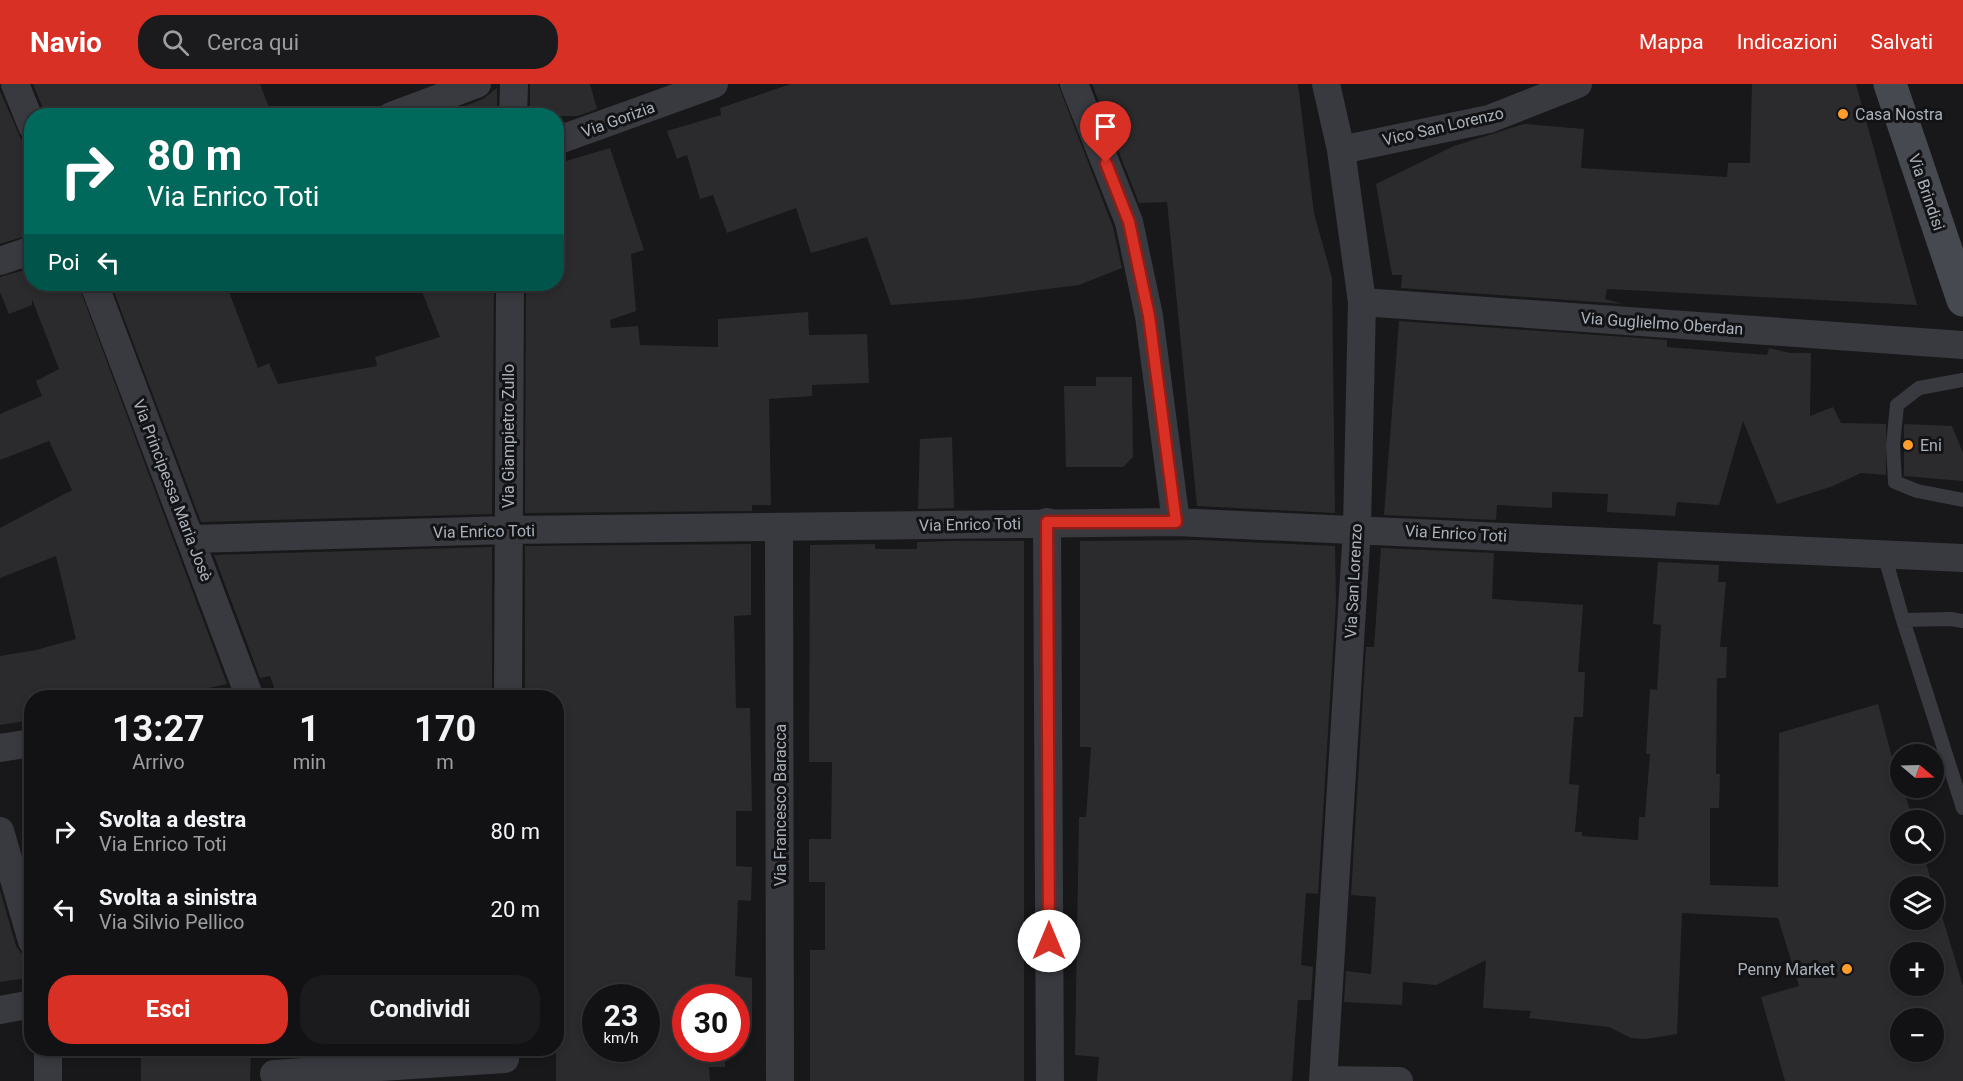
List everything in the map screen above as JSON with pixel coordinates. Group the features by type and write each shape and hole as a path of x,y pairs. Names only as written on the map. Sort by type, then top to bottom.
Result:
{"main road":[{"name":"Via Brindisi","path":"1890,84 1950,218 1963,300"}],"street":[{"path":"15,84 25,108"},
{"path":"412,108 477,84"},
{"path":"513,108 514,84"},
{"name":"Via Gorizia","path":"564,138 714,84"},
{"path":"1074,84 1129,222 1149,316 1176,522"},
{"name":"Via San Lorenzo","path":"1323,1080 1357,528 1362,302 1341,150 1326,84"},
{"name":"Vico San Lorenzo","path":"1341,150 1489,118 1578,84"},
{"path":"0,261 24,253"},
{"name":"Via Principessa Maria Josè","path":"97,291 247,690"},
{"name":"Via Giampietro Zullo","path":"508,690 510,291"},
{"name":"Via Guglielmo Oberdan","path":"1362,302 1963,345"},
{"path":"1047,522 1050,1081"},
{"name":"Via Enrico Toti","path":"192,539 508,530 1176,522 1357,528 1963,558"},
{"name":"Via Francesco Baracca","path":"779,528 780,1081"},
{"path":"0,748 24,744"},
{"path":"0,831 24,914"},
{"path":"0,1010 24,1006"},
{"path":"48,1056 48,1081"},
{"path":"274,1068 505,1063"},
{"path":"1323,1080 1399,1081"}],"lane":[{"path":"1963,380 1919,388 1897,405 1893,445 1895,482 1917,491 1963,500"},
{"path":"1884,554 1963,808"},
{"path":"1903,620 1963,621"}],"building":[{"path":"33,84 260,84 269,108 43,108"},
{"path":"530,84 590,84 597,109 578,116 564,116 564,108 530,108"},
{"path":"791,84 1058,84 1113,227 1122,268 1079,285 970,299 891,305 867,237 811,253 796,208 727,233 713,195 700,199 687,155 677,159 667,131 721,115 720,108"},
{"path":"1092,84 1298,84 1314,213 1332,278 1335,513 1197,506 1167,202 1139,203"},
{"path":"1752,84 1856,84 1917,305 1607,289 1605,299 1623,304 1401,288 1402,275 1392,275 1376,184 1454,146 1524,124 1584,129 1581,168 1727,177 1728,163 1750,163"},
{"path":"497,88 497,108 460,108 483,99"},
{"path":"0,91 24,146 24,236 0,244"},
{"path":"610,148 644,250 631,254 636,311 610,320 611,328 638,326 640,345 718,347 718,319 808,312 809,335 867,334 869,383 812,385 812,396 769,399 771,505 752,505 752,511 525,513 526,291 564,291 564,162"},
{"path":"24,270 24,291 81,291 227,684 199,690 24,690 24,721 0,725 0,656 36,650 76,639 56,556 0,578 0,528 72,490 49,441 0,460 0,414 42,396 36,381 59,369 32,299 32,305 9,314 0,292 0,277"},
{"path":"114,291 229,291 258,368 269,363 278,384 377,366 375,357 440,337 422,291 494,291 492,514 201,522"},
{"path":"1399,321 1667,340 1667,347 1767,355 1769,348 1790,353 1811,353 1810,416 1833,407 1841,423 1886,424 1886,475 1861,473 1833,486 1777,504 1743,421 1719,505 1677,502 1675,516 1607,512 1608,494 1552,492 1552,508 1497,505 1496,520 1384,515"},
{"path":"1096,377 1132,377 1133,457 1123,467 1066,467 1064,386 1096,386"},
{"path":"1904,424 1952,426 1963,453 1963,481 1904,476"},
{"path":"952,437 954,508 918,509 920,439"},
{"path":"1201,540 1335,546 1336,602 1318,894 1306,893 1301,965 1313,967 1311,1000 1298,1000 1292,1081 1097,1081 1099,1057 1075,1055 1079,817 1086,817 1091,747 1080,747 1080,541"},
{"path":"1024,541 1024,1081 810,1081 810,950 825,950 825,882 809,882 809,839 831,839 832,762 809,762 810,545 875,544 875,549 917,549 917,542"},
{"path":"751,544 751,615 734,616 736,708 750,708 752,811 736,811 736,866 752,867 751,901 738,900 735,976 752,978 752,1020 750,1020 750,984 672,984 672,1062 725,1062 725,1067 709,1067 710,1081 556,1081 556,1056 564,1056 564,690 525,690 525,546"},
{"path":"492,547 492,690 275,690 270,676 260,678 214,555"},
{"path":"1381,548 1494,553 1492,599 1583,605 1578,672 1585,672 1583,717 1574,717 1569,784 1579,785 1575,832 1582,832 1582,836 1638,840 1639,817 1645,817 1650,754 1646,754 1650,689 1657,690 1661,625 1653,624 1658,562 1719,565 1718,582 1726,582 1720,647 1727,647 1726,678 1717,678 1716,774 1720,774 1719,808 1710,808 1710,885 1778,887 1779,733 1878,704 1890,750 1890,798 1906,798 1910,810 1890,810 1890,864 1926,864 1930,876 1890,876 1890,930 1944,930 1944,922 1963,986 1963,1081 1785,1081 1761,997 1799,986 1778,918 1682,913 1677,1034 1646,1039 1631,1038 1609,1027 1529,1018 1531,1011 1483,1008 1486,960 1436,985 1403,982 1402,1005 1344,1002 1346,971 1371,974 1376,897 1351,895 1366,647 1374,647"},
{"path":"0,890 16,946 24,954 24,978 0,982"},
{"path":"141,1056 251,1056 250,1081 141,1081"}],"place":[{"name":"Casa Nostra","path":"1843,114"},
{"name":"Eni","path":"1908,445"},
{"name":"Penny Market","path":"1847,969"}],"route":[{"path":"1049,941 1047,522 1176,522 1149,316 1129,222 1106,163"}]}
